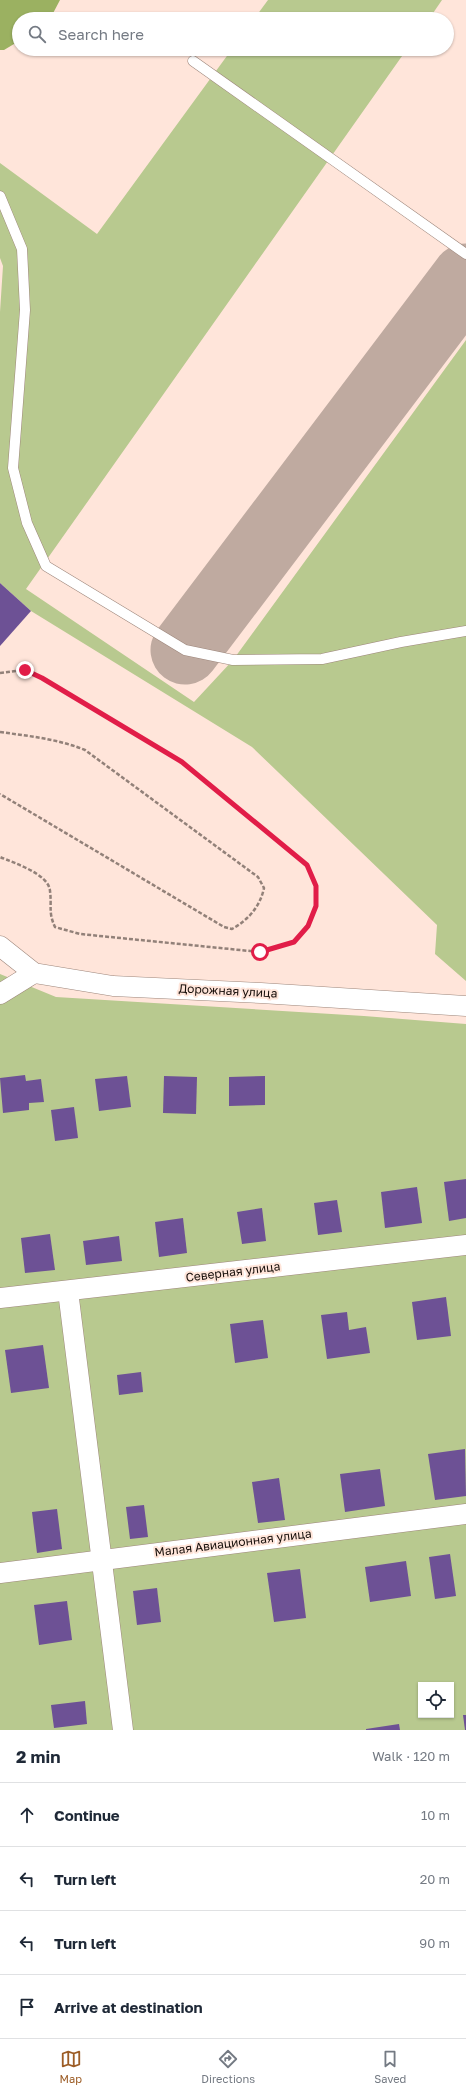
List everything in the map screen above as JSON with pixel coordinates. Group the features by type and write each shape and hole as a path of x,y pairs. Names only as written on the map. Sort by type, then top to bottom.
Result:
{"street":[{"name":"Дорожная улица","path":"0,946 34,973 113,986 261,993 466,1006"},
{"path":"0,994 34,973"},
{"name":"Северная улица","path":"0,1298 466,1245"},
{"path":"68,1291 123,1730"},
{"name":"Малая Авиационная улица","path":"0,1573 466,1514"}],"lane":[{"path":"193,61 466,254"},
{"path":"0,196 22,249 25,310 13,468 27,523 46,566 185,650 233,660 322,659 401,642 466,631"}],"path":[{"path":"0,673 25,670 42,678 182,762 307,865 316,886 316,906 308,926 294,942 260,952 80,934 55,927 49,914 50,888 43,877 0,857"},
{"path":"0,732 54,740 85,750 258,877 264,888 261,901 240,924 232,929 224,927 0,794"}],"green space":[{"path":"0,0 60,0 54,12 12,12 12,45 4,50 0,50"},
{"path":"268,0 442,0 434,12 259,12"},
{"path":"227,56 402,56 26,589 194,702 233,660 466,340 466,981 435,954 437,925 252,747 31,611 0,583 0,312 3,266 0,258 0,163 97,234"},
{"path":"0,974 56,997 364,1016 466,1024 466,1730 0,1730"}],"building":[{"path":"0,583 31,611 0,646"},
{"path":"25,1075 26,1081 41,1079 44,1102 29,1103 29,1110 3,1113 0,1078"},
{"path":"127,1076 131,1107 99,1111 95,1079"},
{"path":"164,1076 197,1077 196,1114 163,1113"},
{"path":"265,1076 265,1105 229,1106 229,1077"},
{"path":"74,1107 78,1138 55,1141 51,1110"},
{"path":"466,1179 466,1218 449,1221 444,1182"},
{"path":"417,1187 422,1223 385,1228 381,1192"},
{"path":"337,1200 342,1232 318,1235 314,1203"},
{"path":"262,1208 266,1241 242,1244 237,1212"},
{"path":"183,1218 187,1253 159,1257 155,1222"},
{"path":"50,1234 55,1270 25,1273 21,1238"},
{"path":"119,1236 122,1261 86,1265 83,1241"},
{"path":"446,1297 451,1336 417,1340 412,1302"},
{"path":"347,1312 349,1330 366,1327 370,1353 327,1359 321,1315"},
{"path":"263,1320 268,1358 235,1363 230,1324"},
{"path":"43,1345 49,1388 11,1393 5,1350"},
{"path":"141,1372 143,1392 119,1395 117,1375"},
{"path":"465,1449 466,1496 435,1500 428,1454"},
{"path":"380,1469 385,1506 345,1512 340,1474"},
{"path":"279,1478 285,1520 258,1523 252,1482"},
{"path":"144,1505 148,1537 130,1539 126,1507"},
{"path":"57,1509 62,1549 37,1553 32,1512"},
{"path":"450,1554 456,1596 435,1599 429,1557"},
{"path":"406,1561 411,1596 370,1602 365,1567"},
{"path":"300,1569 306,1618 274,1622 267,1573"},
{"path":"157,1588 161,1622 137,1625 133,1591"},
{"path":"67,1601 72,1640 39,1645 34,1605"},
{"path":"85,1701 87,1724 54,1728 51,1705"},
{"path":"463,1715 466,1715 466,1730 465,1730"},
{"path":"399,1724 400,1730 366,1730 366,1729"}],"taxiway":[{"path":"185,650 466,278"}],"route":[{"path":"25,670 42,678 182,762 307,865 316,886 316,906 308,926 294,942 260,952"}]}
